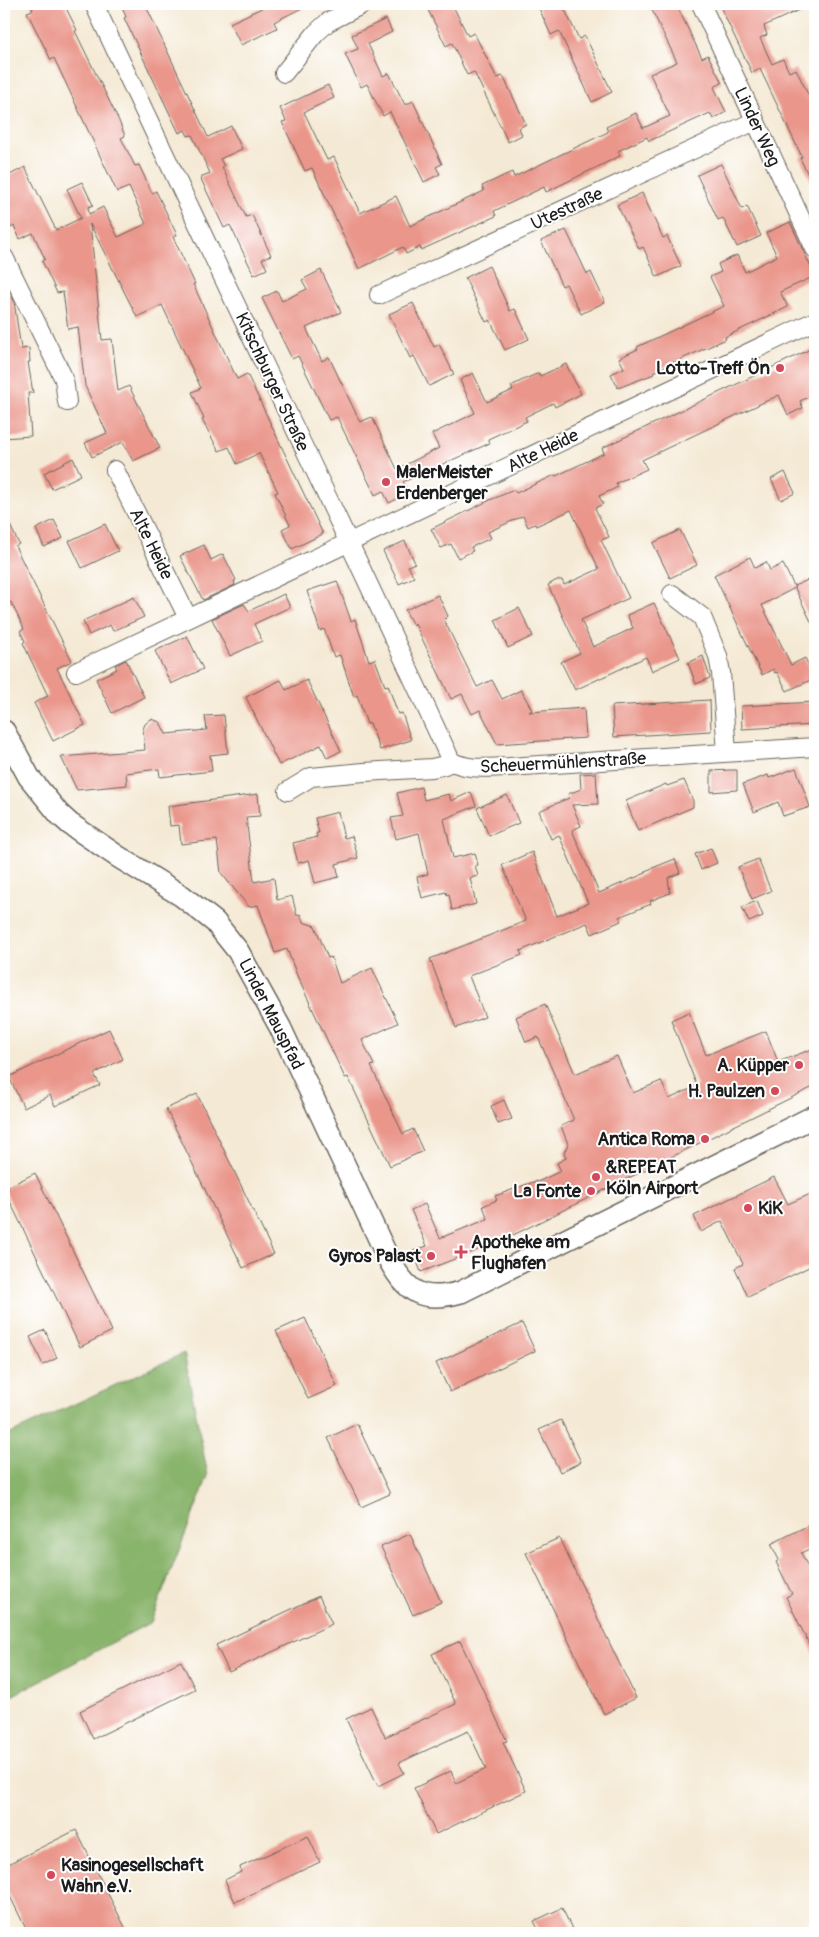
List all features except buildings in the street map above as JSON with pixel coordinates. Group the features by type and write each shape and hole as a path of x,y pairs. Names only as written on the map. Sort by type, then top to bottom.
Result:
{"street":[{"name":"Kitschburger Straße","path":"94,4 259,356 350,542 451,761"},
{"path":"284,73 316,33 328,22 363,4"},
{"name":"Linder Weg","path":"701,4 815,249"},
{"name":"Utestraße","path":"379,295 755,121"},
{"path":"4,257 64,379 67,402"},
{"name":"Alte Heide","path":"76,672 815,321"},
{"name":"Alte Heide","path":"115,470 188,618"},
{"path":"672,594 702,616 718,656 727,752"},
{"name":"Linder Mauspfad","path":"4,731 29,777 59,814 70,824 117,856 182,896 215,922 238,951 280,1026 397,1276 410,1288 428,1297 443,1297 461,1292 815,1116"},
{"name":"Scheuermühlenstraße","path":"451,761 470,768 815,747"},
{"path":"288,791 311,777 357,772 432,768 445,765 451,761"}],"green space":[{"path":"184,1353 208,1476 151,1622 4,1700 4,1437"}],"place":[{"name":"Lotto-Treff Ön","path":"780,368"},
{"name":"MalerMeister Erdenberger","path":"386,482"},
{"name":"A. Küpper","path":"799,1065"},
{"name":"H. Paulzen","path":"775,1091"},
{"name":"Antica Roma","path":"705,1139"},
{"name":"&REPEAT Köln Airport","path":"596,1177"},
{"name":"La Fonte","path":"591,1191"},
{"name":"KiK","path":"748,1208"},
{"name":"Apotheke am Flughafen","path":"461,1252"},
{"name":"Gyros Palast","path":"431,1256"},
{"name":"Kasinogesellschaft Wahn e.V.","path":"51,1875"}]}
